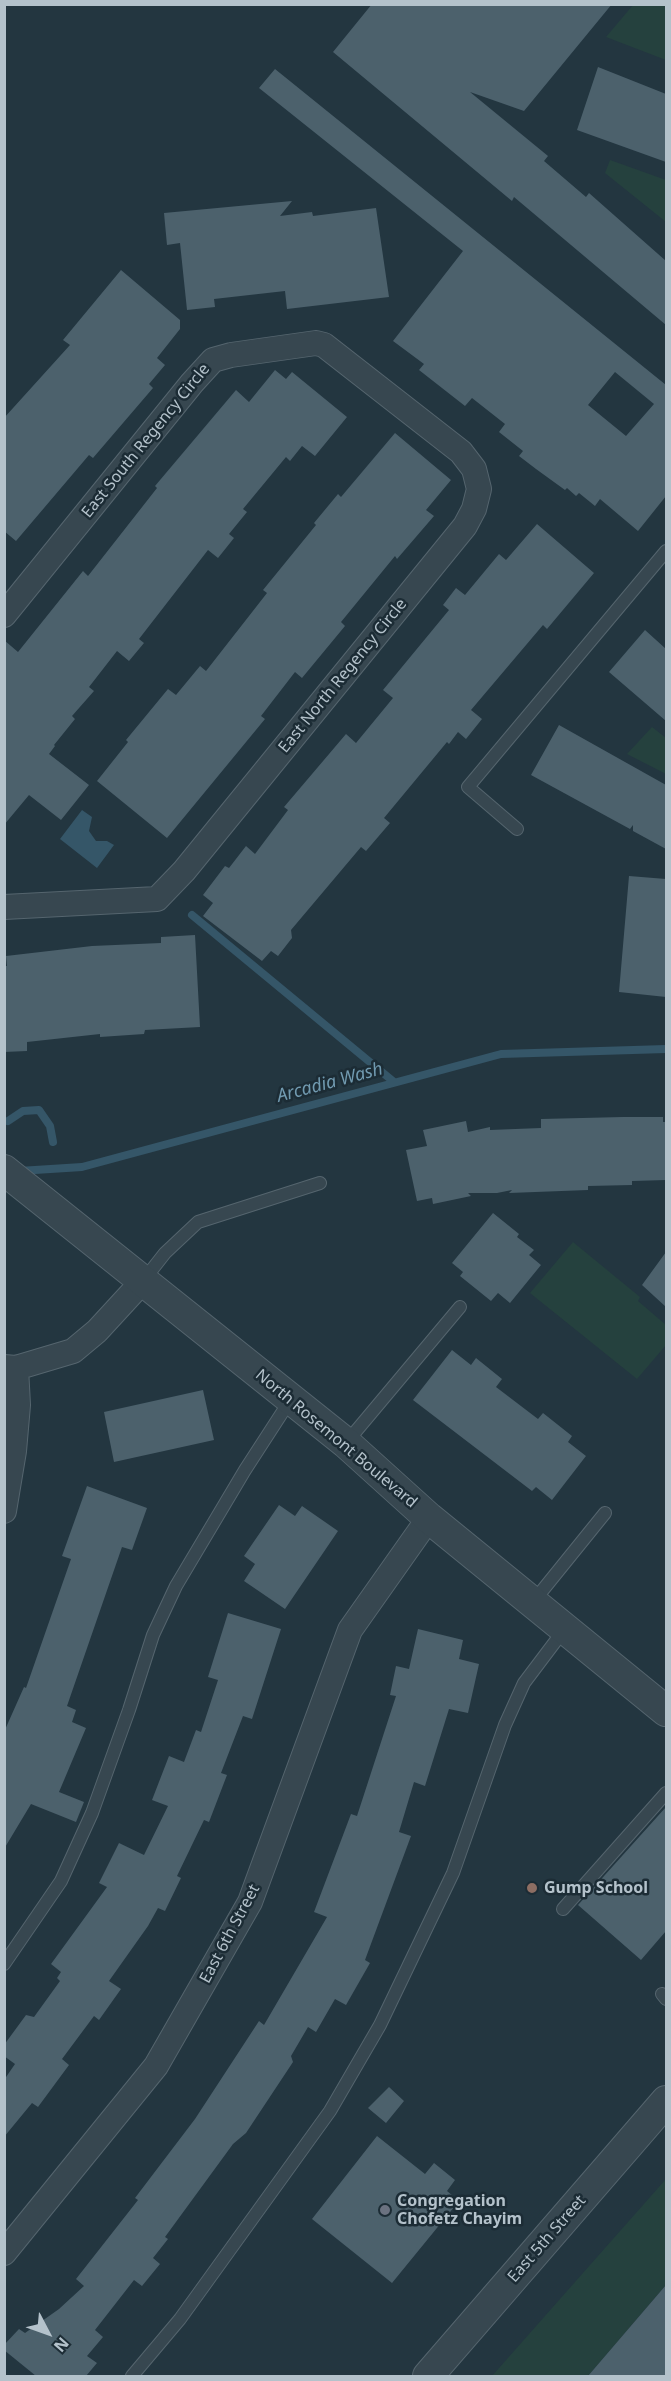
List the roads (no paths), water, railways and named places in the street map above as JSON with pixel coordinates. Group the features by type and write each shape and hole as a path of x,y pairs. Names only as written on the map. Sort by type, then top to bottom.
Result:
{"street":[{"name":"East South Regency Circle","path":"4,615 213,360 231,355 316,344 330,349"},
{"name":"East North Regency Circle","path":"4,907 158,899 184,871 465,526 474,509 479,489 474,469 461,452 330,349"},
{"name":"North Rosemont Boulevard","path":"13,1177 346,1443 429,1518 666,1711"},
{"path":"4,1511 14,1451 18,1405 10,1368 73,1351 97,1331 143,1281"},
{"name":"East 6th Street","path":"4,2253 156,2066 250,1902 350,1630 429,1518"},
{"name":"East 5th Street","path":"428,2376 666,2101"}],"lane":[{"path":"517,829 468,787 666,551"},
{"path":"143,1281 165,1254 198,1222 320,1183"},
{"path":"346,1443 460,1307"},
{"path":"4,1964 61,1881 92,1813 153,1635 176,1586 245,1470 291,1400"},
{"path":"533,1602 605,1513"},
{"path":"132,2376 180,2319 275,2190 336,2101 380,2025 453,1873 505,1725 524,1683 565,1629"},
{"path":"563,1909 666,1793"}],"water":[{"path":"82,810 92,817 89,831 96,841 107,841 114,845 97,868 60,839"}],"waterway":[{"path":"192,915 394,1082"},
{"name":"Arcadia Wash","path":"19,1171 82,1167 501,1054 666,1049"},
{"path":"8,1121 23,1111 39,1110 50,1126 53,1142"}],"place":[{"name":"Gump School","path":"532,1888"},
{"name":"Congregation Chofetz Chayim","path":"385,2210"}]}
